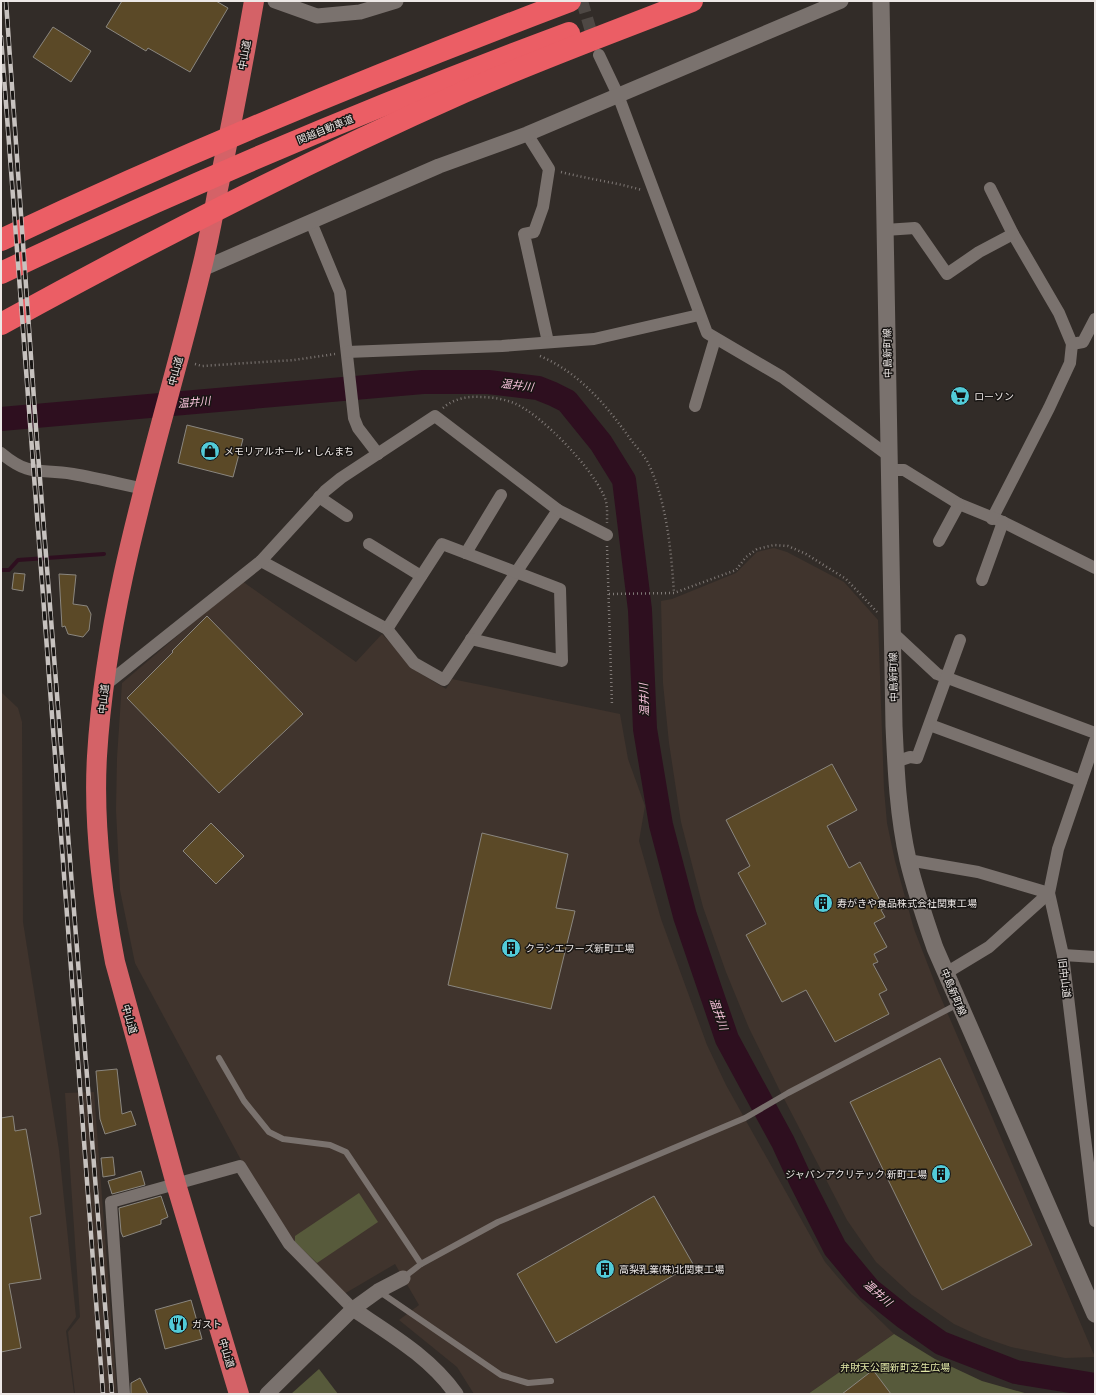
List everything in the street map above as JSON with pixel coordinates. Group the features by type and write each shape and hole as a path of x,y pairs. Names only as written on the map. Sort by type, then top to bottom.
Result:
{"highway":[{"name":"中山道","path":"238,1394 176,1184 124,997 108,925 97,811 97,758 104,686 121,584 163,415 186,366 202,269 254,1"},
{"path":"1,232 274,118 570,1"},
{"name":"関越自動車道","path":"1,273 172,194 276,149 464,72 655,1"},
{"path":"1,324 110,264 273,181 465,92 692,1"},
{"path":"1,240 161,166"}],"main road":[{"name":"中島新町線","path":"880,1 895,762 901,819 908,860 926,923 958,1004 1095,1314"}],"street":[{"path":"276,1 317,16 360,12 396,1"},
{"path":"202,269 439,166 527,134 745,40 841,1"},
{"path":"599,55 618,95 707,333 782,377 889,463 904,470 960,504 1095,568"},
{"path":"527,134 549,169 543,207 534,232 524,234 548,342"},
{"path":"982,580 997,521 1070,363 1072,344 1059,313 1013,234 990,188"},
{"path":"311,222 340,292 348,354 352,405 358,428 378,454"},
{"path":"884,230 915,228 947,274 979,252 1013,234"},
{"path":"348,354 502,346 594,339 699,314"},
{"path":"1072,344 1084,342 1095,319"},
{"path":"695,406 716,338"},
{"path":"104,686 261,561 320,497 341,478 435,416 558,510 607,535"},
{"path":"1,453 14,464 33,471 71,474 144,489"},
{"path":"466,553 501,495"},
{"path":"320,497 347,516"},
{"path":"939,541 960,504"},
{"path":"261,561 386,629 414,663 444,680 558,510"},
{"path":"369,544 421,576"},
{"path":"386,629 442,544 560,589 562,661 472,639"},
{"path":"893,633 937,674 1095,733"},
{"path":"895,762 910,757 917,758 960,640"},
{"path":"930,725 1081,781"},
{"name":"旧中山道","path":"1095,741 1058,848 1049,893 1063,955 1095,1221"},
{"path":"908,860 978,872 1049,893"},
{"path":"946,972 989,947 1049,893"},
{"path":"1063,955 1095,957"},
{"path":"124,1394 111,1202 240,1166 289,1244 353,1309 406,1345 444,1377 456,1394"},
{"path":"267,1394 353,1309 378,1291 403,1278"}],"lane":[{"path":"403,1278 421,1264 498,1222 745,1118 788,1093 958,1004"},
{"path":"219,1058 244,1101 269,1132 283,1139 330,1145 346,1152 421,1264"},
{"path":"378,1291 501,1375 528,1383 551,1381"}],"path":[{"path":"549,169 580,177 606,180 655,194"},
{"path":"186,366 294,360 348,354"},
{"path":"536,354 570,372 592,392 620,423 648,463 666,521 671,553 674,593"},
{"path":"609,594 674,593 736,570 746,557 757,549 774,545 788,546 806,554 846,578 878,613 893,633"}],"shaded area":[{"path":"774,548 787,552 844,582 878,620 884,789 887,823 895,861 914,929 938,991 1095,1357 1065,1358 1011,1347 982,1337 954,1324 912,1295 876,1262 847,1220 779,1089 749,1028 726,972 703,907 681,822 669,743 663,683 661,601 672,599 736,573 757,552"},
{"path":"242,581 356,662 382,634 418,672 446,689 452,679 620,714 628,759 645,806 639,841 661,919 707,1045 726,1085 825,1262 847,1288 894,1334 808,1394 474,1394 457,1367 399,1320 419,1305 395,1264 344,1294 291,1242 241,1160 135,963 120,890 116,810 117,758 122,683"},
{"path":"1,692 18,708 22,722 23,922 59,1150 76,1317 66,1331 74,1394 1,1394"},
{"path":"94,1092 117,1394 75,1394 68,1332 80,1317 65,1093"}],"green space":[{"path":"359,1193 378,1222 317,1263 295,1242 295,1236"},
{"name":"弁財天公園新町芝生広場","path":"894,1334 935,1359 982,1381 1028,1394 808,1394"},
{"path":"319,1369 338,1394 291,1394"}],"building":[{"path":"122,1 216,1 228,8 190,72 148,48 146,51 106,27"},
{"path":"53,27 91,51 71,82 33,57"},
{"name":"メモリアルホール・しんまち","path":"187,425 243,439 233,477 178,463"},
{"path":"14,573 25,574 23,591 12,589"},
{"path":"59,574 76,575 73,604 87,606 91,614 89,630 83,637 68,634 65,626 62,627"},
{"path":"207,616 303,714 219,793 127,698"},
{"name":"寿がきや食品株式会社関東工場","path":"832,764 857,810 827,826 849,868 860,862 884,908 881,910 885,917 874,923 887,947 874,954 878,962 873,964 887,990 879,994 889,1014 835,1042 806,990 782,1002 746,935 766,924 738,873 750,866 726,820"},
{"path":"211,823 244,856 216,884 183,851"},
{"name":"クラシエフーズ新町工場","path":"482,833 568,854 556,908 575,911 551,1009 448,985"},
{"name":"ジャパンアクリテック 新町工場","path":"940,1058 1032,1245 942,1290 850,1102"},
{"path":"117,1069 122,1114 131,1111 136,1125 105,1134 100,1119 96,1071"},
{"path":"13,1116 15,1131 26,1129 41,1214 30,1217 41,1279 9,1284 21,1348 1,1352 1,1118"},
{"path":"113,1157 115,1175 103,1177 101,1158"},
{"path":"141,1171 145,1185 112,1194 108,1181"},
{"path":"161,1196 168,1217 161,1220 161,1224 123,1237 121,1232 119,1208"},
{"name":"高梨乳業(株)北関東工場","path":"654,1196 693,1264 556,1343 517,1274"},
{"name":"ガスト","path":"191,1300 202,1339 165,1349 155,1310"},
{"path":"873,1370 891,1394 842,1394"},
{"path":"140,1378 148,1394 131,1394 131,1383"}],"waterway":[{"name":"温井川","path":"1,419 423,382 488,382 538,388 567,401 601,443 624,480 640,610 645,729 661,825 685,916 727,1039 783,1142 835,1248 869,1289 904,1317 941,1343 1016,1372 1095,1385"},
{"path":"1,570 9,570 18,560 104,554"}],"tunnel":[{"path":"582,1 595,45"}],"railway":[{"path":"6,1 36,428 112,1394"},
{"path":"1,37 103,1394"}],"place":[{"name":"ローソン","path":"960,396"},
{"name":"メモリアルホール・しんまち","path":"210,451"},
{"name":"寿がきや食品株式会社関東工場","path":"823,903"},
{"name":"クラシエフーズ新町工場","path":"511,948"},
{"name":"ジャパンアクリテック 新町工場","path":"941,1174"},
{"name":"高梨乳業(株)北関東工場","path":"605,1269"},
{"name":"ガスト","path":"178,1324"}]}
